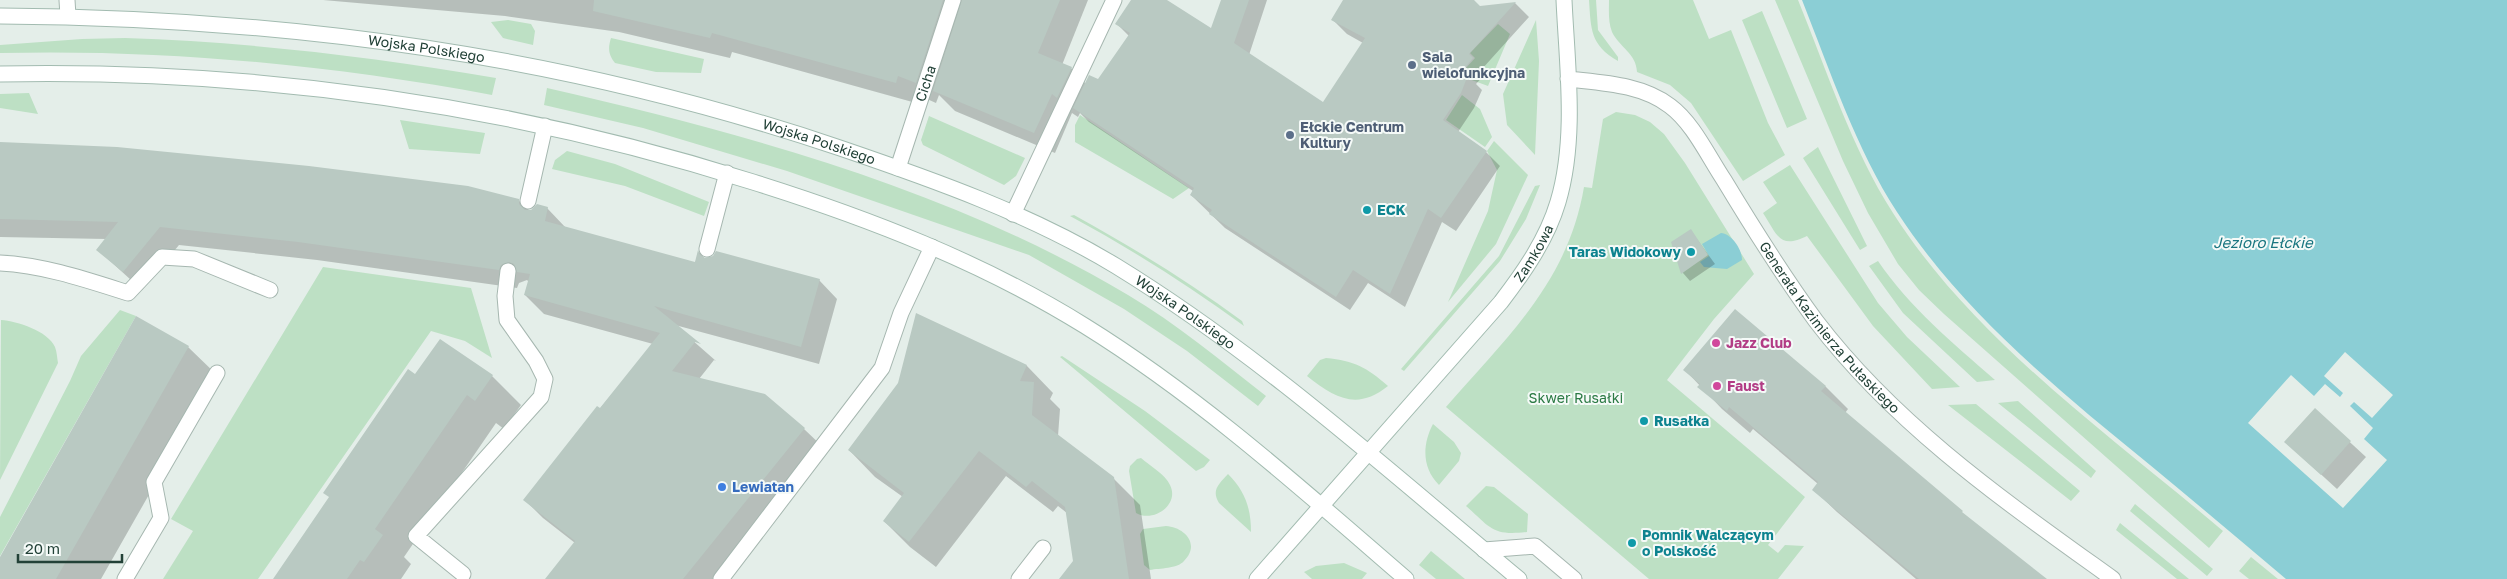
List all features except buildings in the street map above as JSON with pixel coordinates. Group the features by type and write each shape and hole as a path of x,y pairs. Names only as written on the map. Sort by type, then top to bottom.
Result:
{"street":[{"path":"67,0 68,16"},
{"name":"Cicha","path":"898,168 952,0"},
{"path":"1014,214 1114,0"},
{"name":"Zamkowa","path":"1257,579 1501,302 1533,258 1558,204 1564,180 1569,123 1564,0"},
{"name":"Wojska Polskiego","path":"0,16 184,20 362,38 485,56 641,89 750,119 898,168 1014,214 1112,264 1174,303 1227,340 1368,453 1519,579"},
{"path":"0,74 123,74 274,84 342,91 462,109 593,136 727,173 817,202 932,247 1000,279 1084,325 1167,381 1243,439 1406,579"},
{"name":"Generała Kazimierza Pułaskiego","path":"1568,79 1639,90 1672,107 1704,148 1816,321 1882,397 1926,438 1974,477 2113,579"},
{"path":"528,201 546,126"},
{"path":"707,249 727,173"},
{"path":"721,579 882,368 901,313 932,247"},
{"path":"0,263 18,264 44,270 128,293 162,257 194,259 270,290"},
{"path":"463,574 416,536 541,397 544,380 536,361 507,320 505,296 508,271"},
{"path":"125,579 160,518 154,482 218,373"},
{"path":"1484,550 1535,546 1574,579"},
{"path":"1019,579 1043,548"}],"green space":[{"path":"1589,0 1596,0 1598,30 1618,57 1618,61 1602,49 1597,42 1590,20"},
{"path":"1609,0 1693,0 1709,39 1731,30 1768,123 1785,155 1743,181 1691,103 1670,85 1637,72 1631,55 1615,38 1612,32 1609,20"},
{"path":"1775,0 1798,0 1841,109 1865,163 1893,213 1926,259 1963,303 2046,384 2223,531 2209,548 1944,314 1919,290 1898,264 1868,213 1843,161"},
{"path":"1762,11 1807,119 1787,128 1742,20"},
{"path":"508,20 531,24 535,31 533,45 503,38 491,22"},
{"path":"1536,20 1539,61 1535,155 1507,125 1503,94"},
{"path":"1498,24 1510,34 1488,86 1469,79 1470,74 1465,69 1475,58 1470,53"},
{"path":"125,38 265,47 404,63 496,78 492,95 370,75 248,61 62,52 0,53 0,45"},
{"path":"611,38 704,59 701,73 656,72 615,63 609,51"},
{"path":"547,88 697,125 772,146 846,169 919,195 990,224 1060,258 1146,306 1198,343 1266,396 1258,406 1187,351 1124,309 1029,255 787,171 643,128 544,105"},
{"path":"29,93 38,114 0,108 0,94"},
{"path":"1462,95 1480,109 1492,137 1485,147 1446,120"},
{"name":"Skwer Rusałki","path":"1616,112 1635,115 1650,122 1664,134 1685,163 1754,274 1714,319 1667,380 1805,497 1768,545 1778,553 1785,545 1804,546 1778,579 1649,579 1446,407 1512,332 1549,280 1564,252 1576,221 1584,187 1592,188 1603,119"},
{"path":"1080,115 1189,188 1173,199 1075,142 1075,125"},
{"path":"929,116 1025,158 1016,176 1004,185 923,145 921,140"},
{"path":"400,120 485,133 480,154 409,149"},
{"path":"1494,141 1528,175 1496,244 1448,302 1488,211 1497,170 1487,151"},
{"path":"1818,147 1867,246 1860,250 1803,158"},
{"path":"567,151 615,164 709,202 704,216 625,186 552,169 555,160"},
{"path":"1790,165 1878,303 1907,337 1960,387 1932,389 1873,326 1807,236 1790,241 1780,238 1776,233 1763,213 1777,203 1763,182"},
{"path":"1540,185 1526,219 1500,261 1404,371 1401,369 1499,256 1535,186"},
{"path":"1074,215 1180,278 1242,321 1244,326 1159,268 1070,216"},
{"path":"1878,261 1918,310 1995,380 1977,382 1903,313 1869,266"},
{"path":"323,267 471,288 492,358 465,341 431,331 258,579 163,579 193,531 171,519"},
{"path":"120,310 136,316 0,556 0,517 81,356"},
{"path":"1,320 15,322 46,336 55,347 58,363 0,480"},
{"path":"1062,356 1145,411 1210,460 1204,467 1196,471 1060,357"},
{"path":"1326,358 1360,366 1388,386 1377,394 1356,400 1346,399 1337,395 1307,376 1320,360"},
{"path":"2018,401 2096,471 2091,478 1998,403"},
{"path":"1976,404 2080,491 2071,501 1948,405"},
{"path":"1433,424 1454,442 1461,453 1459,461 1439,485 1429,471 1425,456 1429,432"},
{"path":"1141,458 1165,477 1172,492 1168,505 1157,514 1150,516 1136,513 1129,471 1130,466 1137,459"},
{"path":"1228,474 1239,487 1246,500 1250,515 1251,532 1219,503 1217,498 1217,487"},
{"path":"1486,486 1494,487 1528,514 1527,532 1506,533 1493,529 1466,506"},
{"path":"2135,504 2213,569 2207,576 2130,511"},
{"path":"2120,523 2189,579 2177,579 2116,530"},
{"path":"1166,526 1179,530 1188,538 1191,543 1189,555 1177,566 1150,570 1144,565 1140,534 1143,529"},
{"path":"1431,551 1465,579 1436,579 1419,565"},
{"path":"2251,557 2278,579 2249,579 2239,571"},
{"path":"1344,563 1367,573 1362,579 1312,579 1304,572 1316,566"}],"water":[{"name":"Jezioro Ełckie","path":"1802,0 2507,0 2507,579 2286,579 2046,378 2013,348 1951,283 1923,249 1897,212 1869,163 1856,136"},
{"path":"1721,233 1729,236 1736,243 1742,260 1727,269 1704,267 1700,262 1709,256 1702,244"}],"pier":[{"path":"2345,352 2393,395 2372,418 2354,402 2350,406 2373,428 2364,439 2387,460 2343,508 2248,423 2291,375 2314,396 2325,384 2340,397 2343,393 2324,376"}],"place":[{"name":"Sala wielofunkcyjna","path":"1412,65"},
{"name":"Ełckie Centrum Kultury","path":"1290,135"},
{"name":"ECK","path":"1367,210"},
{"name":"Taras Widokowy","path":"1691,252"},
{"name":"Jazz Club","path":"1716,343"},
{"name":"Faust","path":"1717,386"},
{"name":"Rusałka","path":"1644,421"},
{"name":"Lewiatan","path":"722,487"},
{"name":"Pomnik Walczącym o Polskość","path":"1632,543"}]}
